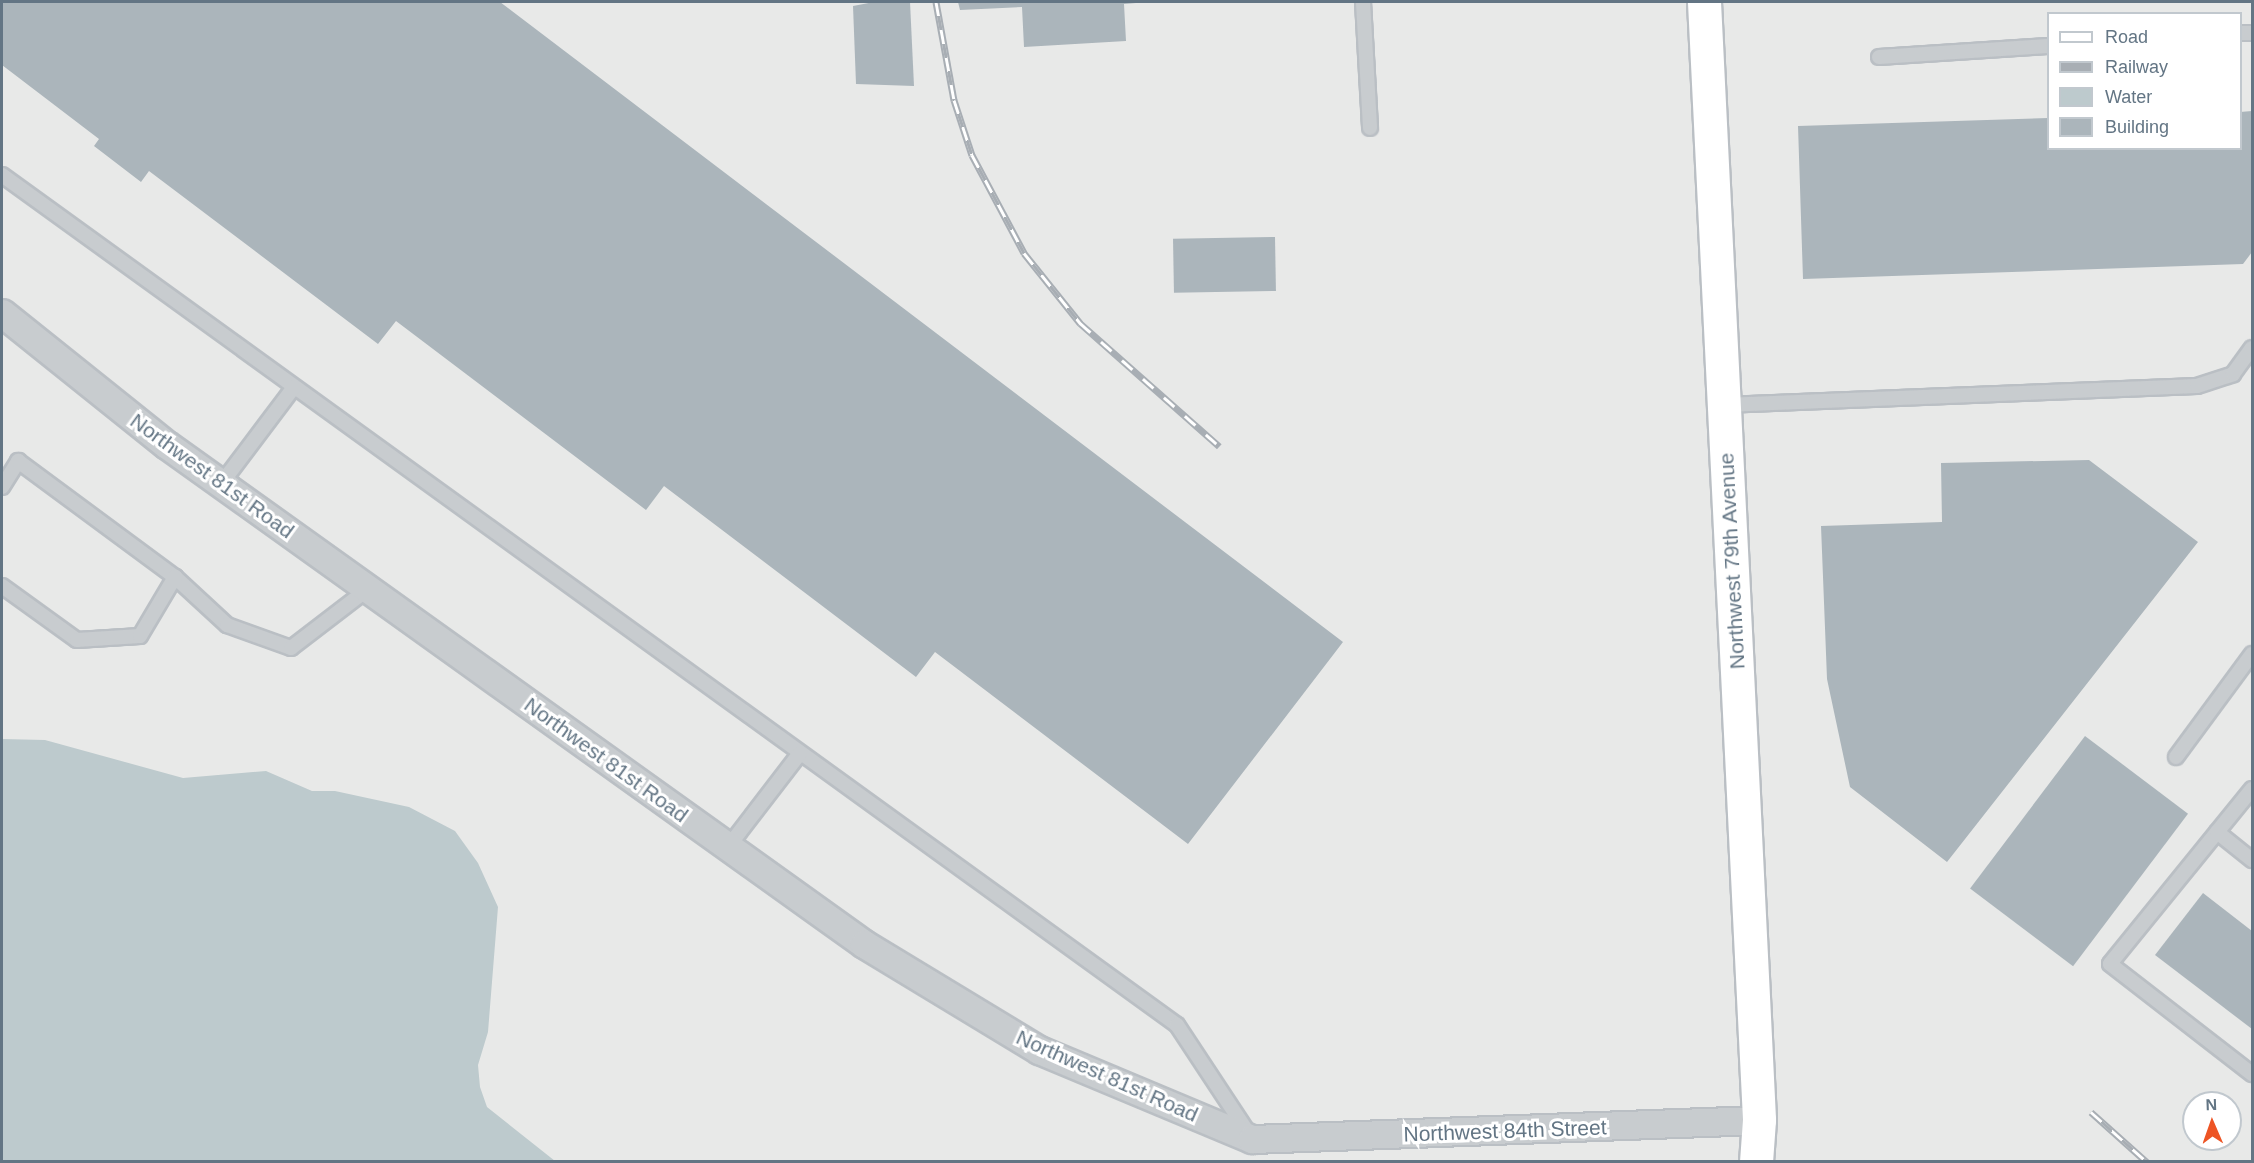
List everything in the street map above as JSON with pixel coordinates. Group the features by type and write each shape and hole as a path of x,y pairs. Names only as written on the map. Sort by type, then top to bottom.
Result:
{"main road":[{"name":"Northwest 79th Avenue","path":"1704,2 1759,1120 1756,1161"}],"street":[{"name":"Northwest 81st Road","path":"2,313 221,484 864,944 1039,1050 1252,1139"},
{"name":"Northwest 84th Street","path":"1252,1139 1759,1120"}],"lane":[{"path":"1363,2 1370,128"},
{"path":"1879,57 2047,46"},
{"path":"2,175 1177,1025 1252,1139"},
{"path":"1724,405 2197,386 2233,374 2253,348"},
{"path":"221,484 294,387"},
{"path":"4,479 18,461 175,577 227,625 291,648 368,589"},
{"path":"2,586 76,640 140,636 175,577"},
{"path":"2176,758 2253,654"},
{"path":"728,847 800,753"},
{"path":"2253,789 2110,964 2253,1074"},
{"path":"2217,832 2253,860"}],"shaded area":[{"path":"2,2 2252,2 2252,1161 2,1161"}],"water":[{"path":"2,739 45,740 183,778 266,771 312,791 335,791 409,807 455,831 478,863 498,907 488,1032 478,1065 480,1087 487,1107 555,1161 2,1161"}],"building":[{"path":"2,2 500,2 1343,642 1188,844 935,652 916,677 664,486 646,510 396,321 378,344 149,171 141,182 94,146 99,139 2,65"},
{"path":"874,2 910,2 914,86 856,84 853,6"},
{"path":"958,2 1136,3 1124,4 1126,41 1024,47 1022,7 960,10"},
{"path":"2252,111 2252,252 2243,264 1803,279 1798,126 2047,118 2047,150 2242,150 2242,112"},
{"path":"1275,237 1276,291 1174,293 1173,239"},
{"path":"2089,460 2198,542 1947,862 1850,787 1827,679 1821,526 1942,522 1941,463"},
{"path":"2085,736 2188,814 2073,966 1970,889"},
{"path":"2203,893 2252,931 2252,1029 2155,955"}],"railway":[{"path":"936,2 954,100 972,155 1024,253 1080,323 1219,446"},
{"path":"2091,1112 2147,1162"}]}
